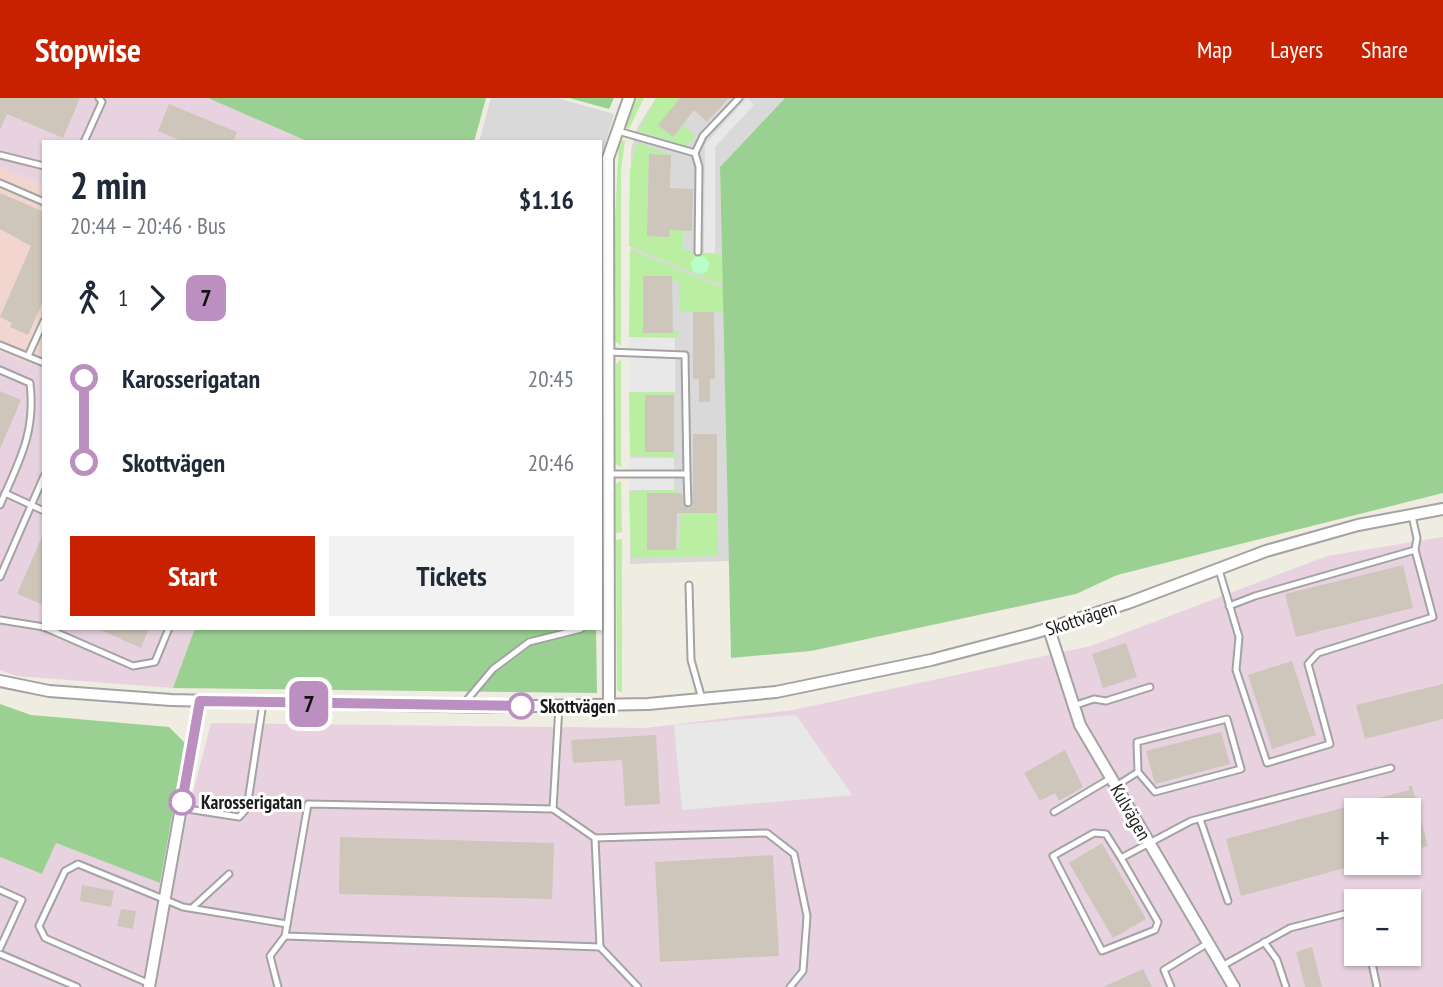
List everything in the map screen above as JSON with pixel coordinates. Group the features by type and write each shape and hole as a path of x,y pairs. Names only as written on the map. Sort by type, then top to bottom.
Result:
{"street":[{"path":"610,705 604,486 607,474 604,215 607,158 615,130 629,98"},
{"name":"Skottvägen","path":"0,681 49,691 200,701 461,707 610,705 776,692 931,660 1049,629 1266,551 1358,524 1443,509"},
{"name":"Kulvägen","path":"1049,629 1080,725 1234,987"},
{"path":"149,986 200,701"}],"lane":[{"path":"85,140 102,102 99,98"},
{"path":"698,252 699,167 695,153 704,136 739,98"},
{"path":"615,130 695,153"},
{"path":"0,156 42,166"},
{"path":"0,183 42,201"},
{"path":"28,356 42,325"},
{"path":"0,345 42,362"},
{"path":"605,357 685,355 688,503"},
{"path":"0,370 30,383 33,410 30,436 0,505"},
{"path":"607,474 687,474"},
{"path":"0,577 42,480"},
{"path":"5,493 42,510"},
{"path":"1219,570 1239,637 1236,670 1267,763 1330,744 1308,664 1318,653 1433,617 1415,550 1417,538 1411,514"},
{"path":"1230,606 1255,596 1415,550"},
{"path":"689,585 691,660 702,699"},
{"path":"0,620 42,627"},
{"path":"50,630 133,666 155,662 168,630"},
{"path":"461,707 493,668 529,642 577,630"},
{"path":"1073,706 1094,699 1106,701 1150,687"},
{"path":"181,808 239,817 247,808 263,703"},
{"path":"553,809 559,706"},
{"path":"1227,719 1241,769 1154,792 1138,772 1138,742 1227,719"},
{"path":"1121,858 1199,819 1391,768"},
{"path":"1054,812 1138,772"},
{"path":"278,987 270,956 285,936 308,804 553,809 596,838 767,833 794,854 807,916 803,971 790,987"},
{"path":"1199,819 1228,901"},
{"path":"1094,834 1106,834 1121,858 1158,922 1155,930 1102,951 1053,856 1094,834"},
{"path":"596,838 600,947 638,987"},
{"path":"149,986 45,938 39,926 65,871 78,864 192,908 287,924"},
{"path":"192,908 229,874"},
{"path":"0,890 22,900 0,948"},
{"path":"1222,967 1290,928 1344,914"},
{"path":"285,936 600,947"},
{"path":"1264,942 1277,960 1286,987"},
{"path":"1171,987 1164,970 1208,943"},
{"path":"0,954 77,987"},
{"path":"1373,966 1377,987"}],"shaded area":[{"path":"0,98 208,98 304,140 42,140 42,184 0,167"},
{"path":"491,98 557,98 614,114 603,152 602,197 602,140 480,140"},
{"path":"656,98 785,98 720,167 729,561 630,564 631,150 637,128"},
{"path":"747,98 754,105 715,147 715,253 704,253 705,144"},
{"path":"0,167 42,184 42,359 31,365 0,352"},
{"path":"630,337 675,338 675,392 629,392"},
{"path":"0,352 31,365 42,359 42,630 194,630 173,688 16,676 0,670"},
{"path":"629,458 674,458 674,490 629,490"},
{"path":"1443,537 1443,987 0,987 0,857 42,874 56,843 169,886 211,723 646,728 793,710 1091,646 1327,556"},
{"path":"796,715 852,795 682,810 674,725"}],"green space":[{"path":"208,98 486,98 475,140 304,140"},
{"path":"569,98 614,98 609,109"},
{"path":"637,98 644,98 629,129 624,126"},
{"path":"656,98 680,98 658,126 673,137 684,125 695,136 686,146 638,131"},
{"path":"785,98 1443,98 1443,493 1117,575 1076,594 811,651 731,658 720,167"},
{"path":"625,140 621,170 621,346 615,341 615,222 619,141"},
{"path":"637,142 671,155 649,155 647,236 669,237 670,215 683,221 683,250 722,255 723,285 629,246 630,170"},
{"path":"630,249 723,288 723,311 680,312 679,282 672,281 672,276 644,276 643,333 672,333 673,329 680,332 676,337 629,337"},
{"path":"700,256 706,259 709,265 706,271 700,274 694,271 691,265 694,259"},
{"path":"620,360 621,467 615,464 616,364"},
{"path":"629,392 675,392 674,395 645,396 645,452 674,452 675,457 630,456"},
{"path":"621,481 622,532 616,533 616,484"},
{"path":"674,490 679,494 647,493 647,549 675,549 679,546 681,513 717,513 718,556 631,558 629,491"},
{"path":"622,539 622,693 617,690 616,540"},
{"path":"194,630 596,630 597,693 173,688"},
{"path":"0,704 31,715 169,727 185,743 160,883 56,843 42,874 0,857"}],"building":[{"path":"0,98 80,98 63,138 7,114 0,130"},
{"path":"680,98 729,98 707,122 694,110 673,137 658,125"},
{"path":"169,104 237,132 234,140 179,140 158,131"},
{"path":"649,154 671,155 670,188 693,189 692,231 669,230 669,237 647,236"},
{"path":"0,193 42,211 42,304 28,335 10,327 12,323 0,317 31,246 0,229"},
{"path":"643,276 672,276 673,333 643,333"},
{"path":"693,312 714,312 715,379 710,379 710,402 699,402 699,379 693,379"},
{"path":"0,391 21,400 0,449"},
{"path":"645,395 674,395 674,452 645,452"},
{"path":"693,434 717,434 717,513 677,513 676,550 647,550 647,493 682,493 684,506 689,508 693,505"},
{"path":"42,537 42,604 17,594"},
{"path":"1403,565 1413,608 1296,637 1285,594"},
{"path":"100,630 148,630 141,648"},
{"path":"1126,643 1137,677 1103,688 1092,654"},
{"path":"1292,661 1316,735 1272,749 1248,675"},
{"path":"1443,684 1443,719 1365,739 1356,705"},
{"path":"1221,732 1230,764 1155,784 1146,751"},
{"path":"656,735 660,804 625,806 622,760 573,763 571,740"},
{"path":"1065,750 1083,787 1059,801 1055,793 1040,801 1024,773"},
{"path":"1409,786 1412,786 1415,798 1379,798 1409,790"},
{"path":"1344,807 1344,868 1241,896 1226,839"},
{"path":"1421,820 1428,846 1421,848"},
{"path":"340,837 554,843 552,899 339,894"},
{"path":"1102,843 1146,919 1113,938 1069,863"},
{"path":"773,855 779,956 660,962 655,862"},
{"path":"82,885 114,891 111,907 80,901"},
{"path":"121,909 136,911 133,929 117,926"},
{"path":"1312,947 1322,987 1305,987 1296,952"},
{"path":"1143,969 1152,987 1103,987"}],"bus line":[{"name":"7","path":"182,802 200,701 521,706"}],"place":[{"name":"Skottvägen","path":"521,706"},
{"name":"Karosserigatan","path":"182,802"}]}
